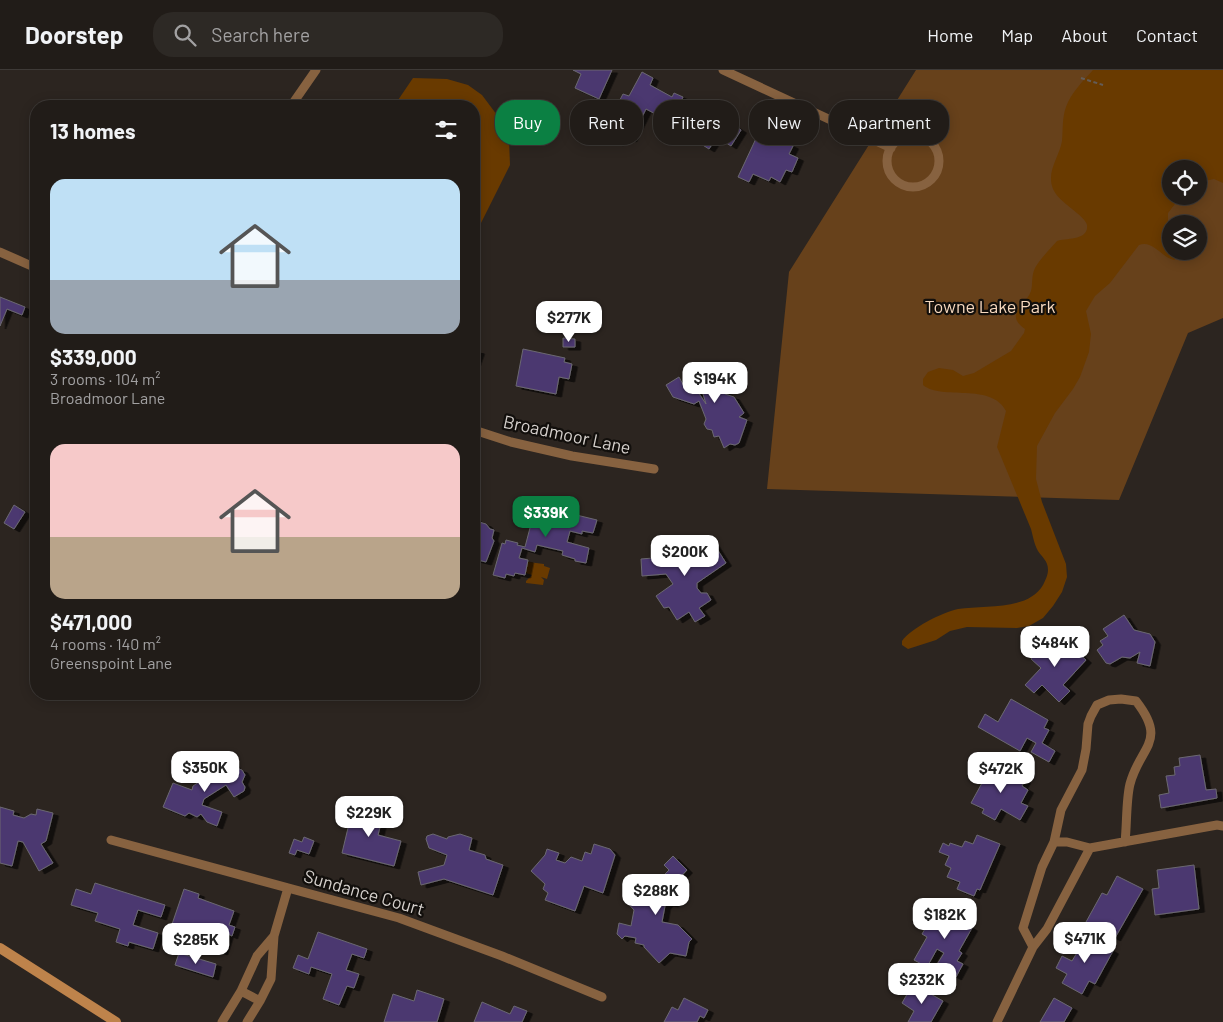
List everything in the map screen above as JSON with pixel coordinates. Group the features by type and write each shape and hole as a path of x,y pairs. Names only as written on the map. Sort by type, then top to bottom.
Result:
{"main road":[{"path":"0,948 116,1022"}],"street":[{"path":"296,100 316,70"},
{"path":"723,70 890,148"},
{"path":"914,135 923,137 937,151 939,162 936,173 928,182 918,186 907,186 898,182 888,167 887,157 890,148 904,136 914,135"},
{"path":"0,252 30,265"},
{"name":"Broadmoor Lane","path":"480,432 511,442 572,456 654,469"},
{"path":"1033,947 1023,928 1042,868 1054,842 1061,810 1082,770 1088,724 1097,706 1109,700 1121,699 1136,701 1146,714 1152,730 1151,741 1135,769 1130,786 1126,842"},
{"path":"1054,842 1068,842 1090,848 1217,825 1223,826"},
{"name":"Sundance Court","path":"111,840 399,918 502,956 602,998"},
{"path":"997,1022 1033,947 1047,929 1090,848"},
{"path":"247,1022 271,979 274,936 288,888"},
{"path":"222,1022 241,991 257,956 274,936"},
{"path":"241,991 260,1001"}],"path":[{"path":"1081,78 1104,85"}],"green space":[{"name":"Towne Lake Park","path":"916,70 1223,70 1223,318 1188,333 1119,500 767,489 789,272 869,145 949,145 949,100 897,100"}],"shaded area":[{"path":"1093,70 1223,70 1223,183 1214,179 1207,180 1207,160 1162,160 1162,205 1174,205 1168,215 1162,215 1162,253 1149,245 1139,245 1110,283 1095,296 1086,311 1091,334 1089,352 1080,377 1055,413 1037,446 1036,479 1042,502 1066,564 1067,577 1062,592 1053,606 1043,618 1029,626 1017,628 967,627 950,631 936,640 908,649 902,645 902,641 912,631 928,621 958,609 1005,605 1027,599 1043,585 1047,576 1047,564 1038,551 1031,529 997,447 1006,411 999,402 989,397 978,394 931,390 923,385 923,379 928,372 939,368 953,370 963,376 974,373 1011,351 1024,333 1025,329 1019,324 1016,315 1031,291 1035,268 1057,241 1076,238 1087,230 1087,225 1082,217 1056,194 1051,182 1052,170 1062,141 1066,107 1081,83"},
{"path":"413,78 447,79 468,85 482,95 495,112 495,145 509,145 510,165 480,224 480,100 398,100"},
{"path":"528,562 544,564 544,566 550,568 547,579 541,577 544,580 543,585 526,583 532,575 526,573"}],"building":[{"path":"573,70 612,70 599,99 575,88 581,74"},
{"path":"642,72 653,78 650,85 672,97 674,93 683,97 682,100 653,100 653,113 646,109 643,115 643,100 620,100 623,94 629,96"},
{"path":"703,145 712,145 709,149"},
{"path":"753,145 793,146 789,154 798,158 792,172 786,170 780,182 771,177 769,181 753,174 749,182 738,177"},
{"path":"0,297 25,307 22,315 7,309 0,326"},
{"path":"563,338 575,339 575,347 563,347"},
{"path":"523,349 565,358 564,362 572,364 569,379 559,377 556,394 516,386"},
{"path":"708,364 735,373 731,386 728,386 725,394 734,397 744,413 739,417 747,420 739,443 735,445 730,444 724,448 719,436 714,437 712,430 707,429 704,424 706,419 699,401 694,404 673,397 666,385 679,377 685,388 698,392 706,404 701,387"},
{"path":"547,499 562,503 560,511 597,520 593,533 582,531 582,534 570,531 567,542 589,548 586,563 575,561 575,559 562,555 563,551 537,545 535,552 522,548 519,558 528,560 525,575 515,573 514,576 506,574 505,578 493,575 502,543 505,544 506,540 525,547 536,505 545,506"},
{"path":"14,505 25,512 14,529 4,523"},
{"path":"480,522 494,530 492,538 494,541 486,562 480,560"},
{"path":"685,539 691,548 696,545 708,544 712,541 726,563 697,583 697,588 701,593 707,593 711,600 699,608 705,616 695,622 689,612 677,620 669,607 664,608 656,596 673,584 666,574 642,576 641,559 665,557 667,560 678,552 677,540"},
{"path":"1124,615 1134,630 1150,634 1155,642 1150,666 1137,663 1140,652 1130,658 1122,657 1110,664 1106,663 1097,650 1103,645 1100,641 1108,636 1103,629"},
{"path":"1051,637 1057,642 1061,637 1086,660 1063,685 1070,691 1059,702 1042,685 1034,693 1025,685 1041,668 1031,659"},
{"path":"1011,699 1048,720 1044,728 1049,730 1042,743 1055,751 1049,762 1031,752 1036,743 1027,738 1020,751 978,727 985,714 998,722"},
{"path":"1200,755 1206,790 1216,789 1217,798 1161,808 1159,795 1169,793 1166,776 1175,775 1174,767 1180,766 1179,758"},
{"path":"233,763 245,775 242,782 245,787 244,791 234,797 226,785 204,799 202,805 222,812 217,826 207,822 201,814 197,817 189,813 185,816 163,807 173,783 192,790 193,786 205,778 202,773 216,765 220,771"},
{"path":"993,763 1025,780 1022,786 1028,790 1021,803 1028,806 1020,820 1001,809 995,820 982,813 984,809 971,803"},
{"path":"354,803 372,807 370,816 382,819 378,835 401,841 394,866 342,853"},
{"path":"0,807 14,811 13,815 24,818 31,814 36,815 37,809 53,813 46,841 41,844 53,863 39,871 23,842 18,841 12,866 0,863"},
{"path":"433,834 447,839 448,837 460,834 472,838 469,850 485,855 486,859 503,865 493,895 444,879 421,885 418,872 444,865 447,855 429,848 426,839 427,836"},
{"path":"977,835 1000,844 980,890 977,889 974,896 957,889 960,882 947,877 951,868 945,865 949,856 939,852 943,843 949,846 950,843 962,847 965,841 973,844"},
{"path":"304,837 314,841 309,854 297,850 295,855 289,853 294,839 302,842"},
{"path":"594,844 610,849 615,855 603,893 584,886 575,911 545,900 548,893 543,889 545,884 531,871 545,855 547,849 559,853 556,860 565,863 571,857 582,861 585,852 591,854"},
{"path":"673,856 687,870 672,886 676,890 673,904 668,903 665,906 662,922 678,925 692,939 689,942 686,956 670,953 659,963 644,945 635,943 636,938 625,936 622,939 617,934 619,923 631,926 634,910 624,899 635,887 639,888 648,879 658,881 669,870 664,865"},
{"path":"1194,865 1199,909 1155,915 1152,889 1159,888 1157,870"},
{"path":"1117,876 1143,889 1115,938 1086,922 1102,893 1107,895"},
{"path":"95,883 165,905 161,917 138,910 133,925 158,933 153,949 129,942 128,946 116,942 120,929 95,921 98,913 71,905 76,889 91,894"},
{"path":"184,889 199,894 198,898 234,911 229,925 235,927 232,936 228,934 222,952 211,948 214,940 202,936 198,947 168,936"},
{"path":"941,904 965,917 962,922 972,928 959,951 962,953 957,961 963,964 956,977 936,966 944,953 937,949 927,967 914,960 927,937 922,934 929,922 931,923"},
{"path":"318,932 367,949 364,958 352,954 346,970 359,974 354,988 347,986 339,1005 323,999 332,974 311,967 309,974 293,968 298,955 308,959"},
{"path":"1082,934 1113,951 1095,984 1089,981 1082,994 1062,983 1067,974 1056,968 1062,956 1072,961 1078,951 1074,949"},
{"path":"179,953 216,964 213,977 175,965"},
{"path":"913,984 943,1001 931,1022 908,1022 914,1011 902,1003"},
{"path":"417,990 444,999 437,1022 384,1022 393,994 414,1001"},
{"path":"684,998 708,1010 704,1018 700,1016 697,1022 664,1022 672,1007 678,1010"},
{"path":"1054,998 1072,1008 1064,1022 1040,1022"},
{"path":"482,1002 510,1014 514,1006 527,1011 522,1022 474,1022"}]}
